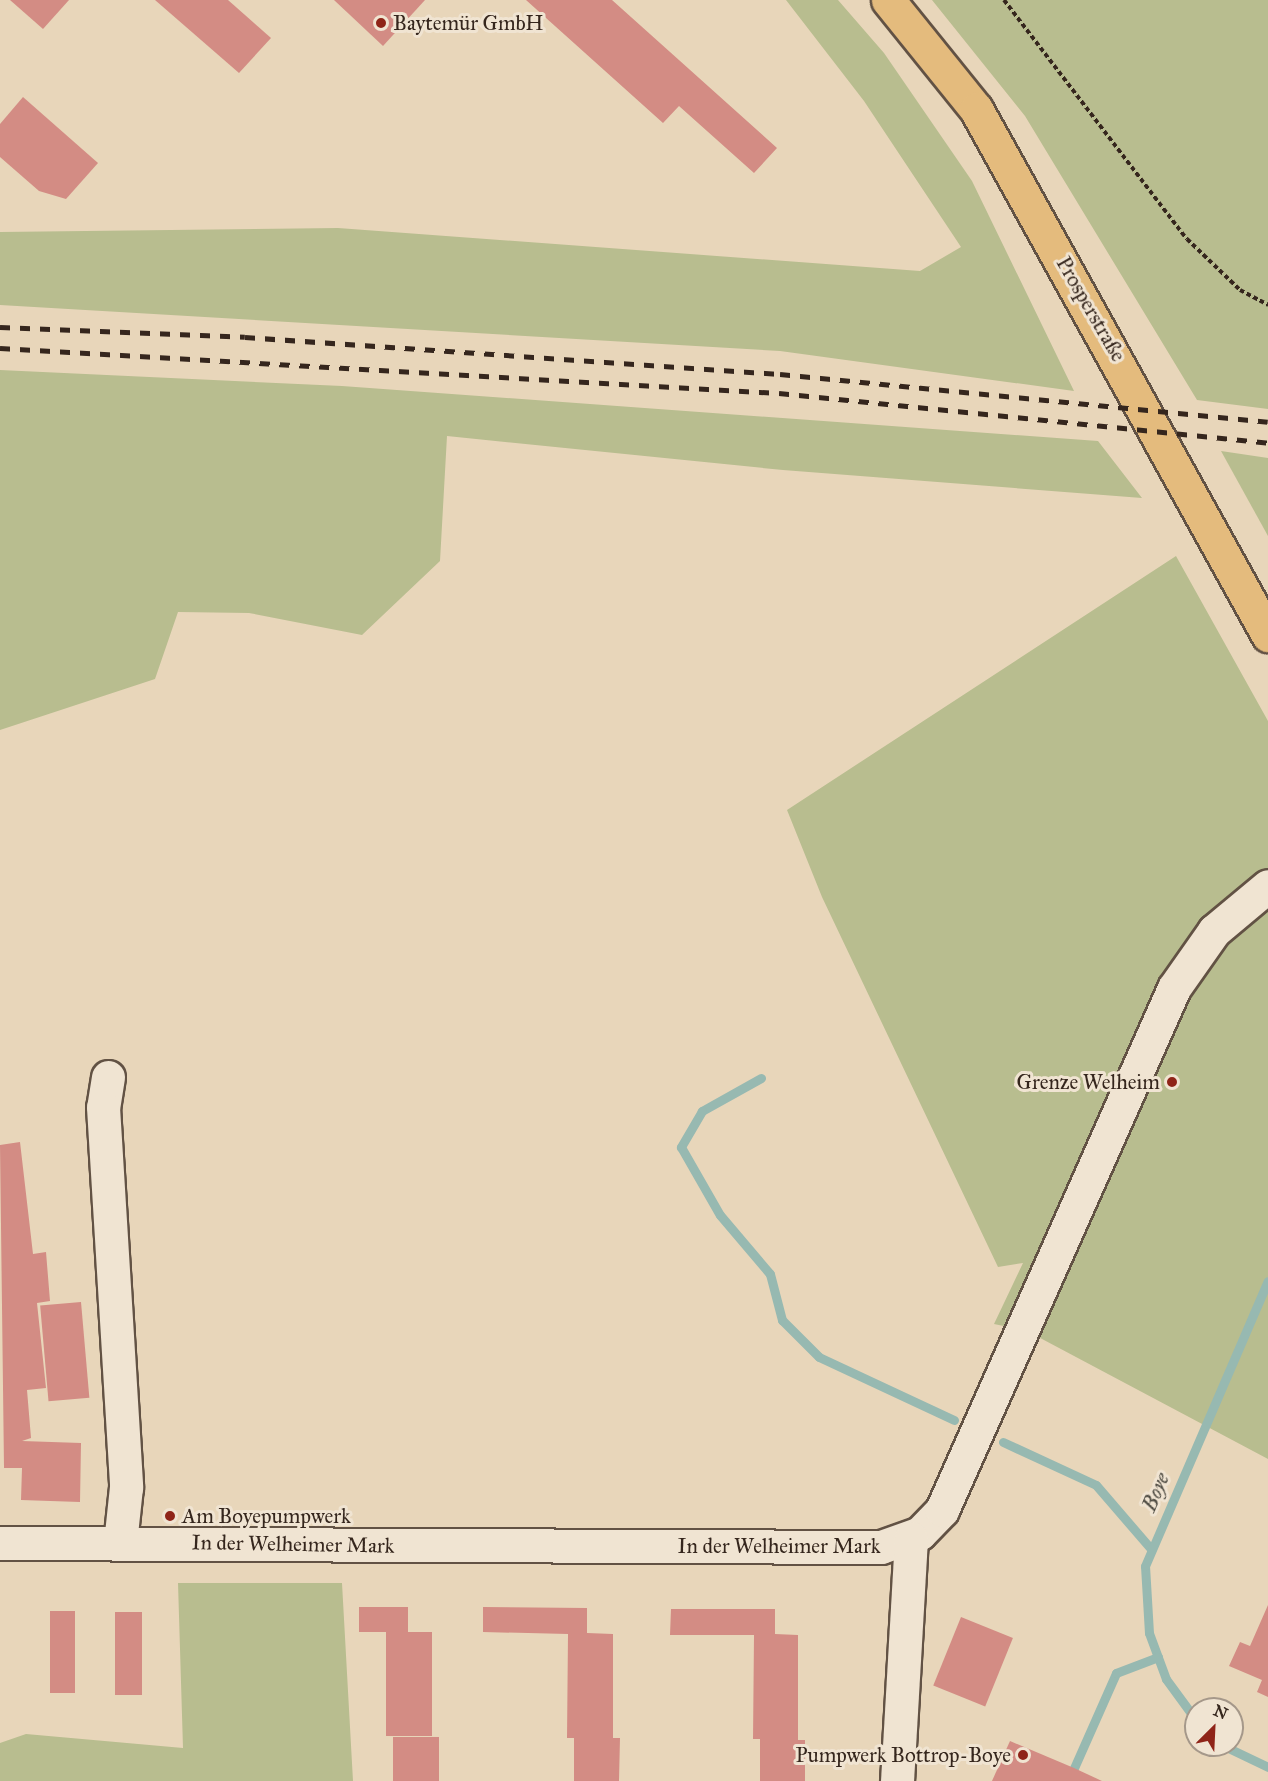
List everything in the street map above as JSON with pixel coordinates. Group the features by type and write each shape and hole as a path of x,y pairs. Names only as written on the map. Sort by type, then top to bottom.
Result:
{"main road":[{"name":"Prosperstraße","path":"888,0 976,109 1268,635"}],"street":[{"name":"In der Welheimer Mark","path":"0,1543 881,1547 910,1538 942,1510 1174,988 1214,932 1268,886"},
{"path":"108,1077 103,1107 126,1487 120,1543"},
{"path":"897,1781 910,1538"}],"path":[{"path":"1004,0 1187,239 1240,290 1268,305"}],"green space":[{"path":"786,0 838,0 884,53 972,181 1074,391 780,351 0,305 0,232 338,228 920,271 961,247 864,101"},
{"path":"932,0 1268,0 1268,409 1197,400 1025,116"},
{"path":"0,370 342,386 1098,441 1142,498 783,470 447,436 440,561 362,635 249,613 178,612 155,679 0,730"},
{"path":"1221,451 1268,458 1268,536"},
{"path":"1176,556 1268,721 1268,1459 1027,1331 994,1324 1023,1263 998,1267 822,897 787,810"},
{"path":"178,1583 342,1583 353,1781 0,1781 0,1743 26,1734 183,1748"}],"building":[{"path":"10,0 69,0 43,29"},
{"path":"155,0 228,0 271,38 239,73"},
{"name":"Baytemür GmbH","path":"334,0 425,0 383,46"},
{"path":"526,0 612,0 777,148 754,173 679,106 663,123"},
{"path":"23,97 98,163 66,199 39,191 0,157 0,124"},
{"path":"20,1142 33,1254 46,1252 50,1301 37,1303 46,1388 27,1390 31,1438 22,1441 81,1443 80,1502 21,1500 22,1468 4,1468 0,1145"},
{"path":"81,1302 89,1398 49,1401 40,1306"},
{"path":"1268,1605 1268,1697 1257,1692 1262,1680 1229,1666 1240,1642 1250,1646"},
{"path":"359,1607 408,1607 408,1632 432,1632 432,1736 386,1736 386,1632 359,1632"},
{"path":"483,1607 587,1608 587,1633 613,1634 613,1738 620,1738 619,1781 574,1781 574,1738 567,1738 568,1634 483,1632"},
{"path":"671,1609 775,1609 775,1634 798,1635 798,1740 805,1740 805,1781 760,1781 760,1739 753,1739 754,1635 670,1635"},
{"path":"50,1611 75,1611 75,1693 50,1693"},
{"path":"115,1612 142,1612 142,1695 115,1695"},
{"path":"961,1617 1013,1638 985,1707 933,1686"},
{"path":"393,1737 439,1737 439,1781 393,1781"},
{"name":"Pumpwerk Bottrop-Boye","path":"1010,1741 1074,1768 1102,1781 992,1781"}],"waterway":[{"path":"761,1078 702,1111 681,1147 720,1215 770,1274 782,1320 819,1357 954,1420"},
{"name":"Boye","path":"1184,1704 1166,1679 1149,1633 1145,1566 1268,1281"},
{"path":"1003,1442 1096,1485 1151,1549"},
{"path":"1074,1768 1116,1673 1158,1657"},
{"name":"Boye","path":"1244,1756 1268,1767"}],"railway":[{"path":"0,327 245,337 780,374 1268,422"},
{"path":"0,348 779,393 1268,443"}],"place":[{"name":"Baytemür GmbH","path":"381,23"},
{"name":"Grenze Welheim","path":"1172,1082"},
{"name":"Am Boyepumpwerk","path":"170,1516"},
{"name":"Pumpwerk Bottrop-Boye","path":"1023,1755"}]}
